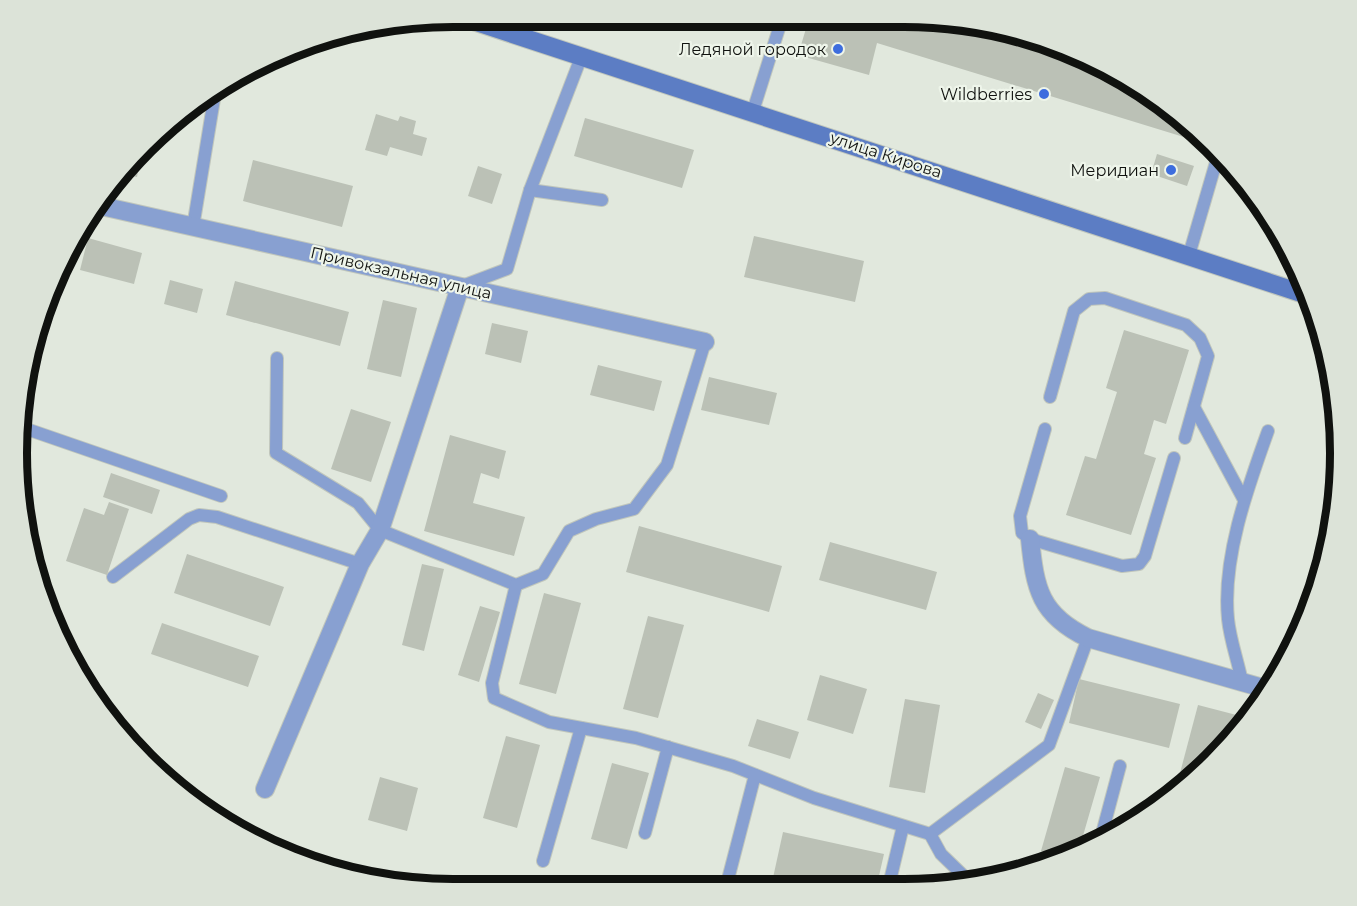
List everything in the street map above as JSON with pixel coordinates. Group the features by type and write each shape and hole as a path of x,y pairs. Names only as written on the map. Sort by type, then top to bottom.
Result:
{"main road":[{"name":"улица Кирова","path":"512,27 582,55 1299,292"}],"street":[{"name":"Привокзальная улица","path":"106,207 705,342"},
{"path":"265,789 360,564 380,530 460,287"},
{"path":"1030,539 1034,581 1053,615 1069,629 1089,638 1260,687"}],"lane":[{"path":"753,111 779,27"},
{"path":"460,287 507,269 530,190 582,55"},
{"path":"193,227 214,101"},
{"path":"1189,255 1216,163"},
{"path":"530,190 602,201"},
{"path":"1050,397 1074,312 1080,304 1089,299 1105,298 1186,325 1200,338 1208,356 1185,438"},
{"path":"277,358 276,453 358,503 380,530 516,585 543,574 569,531 596,519 634,509 667,465 705,342"},
{"path":"1194,407 1244,500"},
{"path":"28,429 221,496"},
{"path":"1045,429 1019,523 1022,533 1030,539 1122,566 1139,564 1145,556 1174,458"},
{"path":"1242,682 1228,620 1228,598 1234,543 1244,500 1268,430"},
{"path":"113,577 189,519 199,515 218,517 360,564"},
{"path":"516,585 492,683 494,698 549,722 636,738 668,747 755,775 814,798 930,834 941,854 962,875"},
{"path":"930,834 1049,745 1089,638"},
{"path":"543,861 581,728"},
{"path":"645,833 668,747"},
{"path":"1103,829 1120,766"},
{"path":"728,879 755,775"},
{"path":"890,879 903,826"}],"building":[{"path":"720,27 733,27 732,31"},
{"path":"806,27 932,28 987,35 1041,50 1092,71 1141,99 1188,136 1187,138 877,43 869,75 798,55"},
{"path":"376,114 398,121 400,116 416,121 413,134 427,138 422,156 390,147 387,156 365,150"},
{"path":"585,118 694,150 682,188 574,156"},
{"path":"1157,154 1194,166 1187,186 1151,174"},
{"path":"253,160 353,186 342,227 243,201"},
{"path":"139,165 137,177 130,176"},
{"path":"478,166 502,174 492,204 468,196"},
{"path":"754,236 864,261 855,302 744,277"},
{"path":"88,238 142,253 134,284 80,270"},
{"path":"170,280 203,289 197,313 164,304"},
{"path":"235,281 349,312 340,346 226,315"},
{"path":"383,300 417,308 401,377 367,369"},
{"path":"492,323 528,331 521,363 485,354"},
{"path":"1124,330 1189,350 1166,424 1154,420 1144,454 1156,458 1131,535 1066,515 1085,456 1096,459 1117,392 1106,388"},
{"path":"598,365 662,381 654,411 590,395"},
{"path":"709,377 777,393 769,425 701,410"},
{"path":"351,409 391,422 371,482 331,469"},
{"path":"450,435 506,451 499,479 481,473 473,503 525,517 514,556 424,531"},
{"path":"111,473 160,490 152,514 103,497"},
{"path":"109,502 129,509 107,575 66,561 84,508 104,515"},
{"path":"639,526 782,566 769,612 626,572"},
{"path":"830,542 937,572 926,610 819,580"},
{"path":"187,554 284,587 270,626 174,593"},
{"path":"422,564 444,569 424,651 402,645"},
{"path":"544,593 581,603 556,694 519,684"},
{"path":"480,606 500,612 479,682 458,675"},
{"path":"648,616 684,625 658,718 623,709"},
{"path":"162,623 259,656 248,687 151,654"},
{"path":"820,675 867,689 853,734 807,720"},
{"path":"1079,679 1180,704 1169,748 1069,723"},
{"path":"1038,693 1054,700 1041,729 1025,722"},
{"path":"905,699 940,705 925,793 889,787"},
{"path":"1198,705 1239,716 1205,754 1179,778"},
{"path":"757,719 799,732 790,759 748,746"},
{"path":"506,736 540,745 517,828 483,818"},
{"path":"612,763 649,773 627,849 591,839"},
{"path":"1065,767 1100,777 1082,840 1050,853 1041,851"},
{"path":"380,777 418,788 407,831 368,820"},
{"path":"783,832 884,854 878,879 773,879"}],"place":[{"name":"Ледяной городок","path":"838,49"},
{"name":"Wildberries","path":"1044,94"},
{"name":"Меридиан","path":"1171,170"}]}
